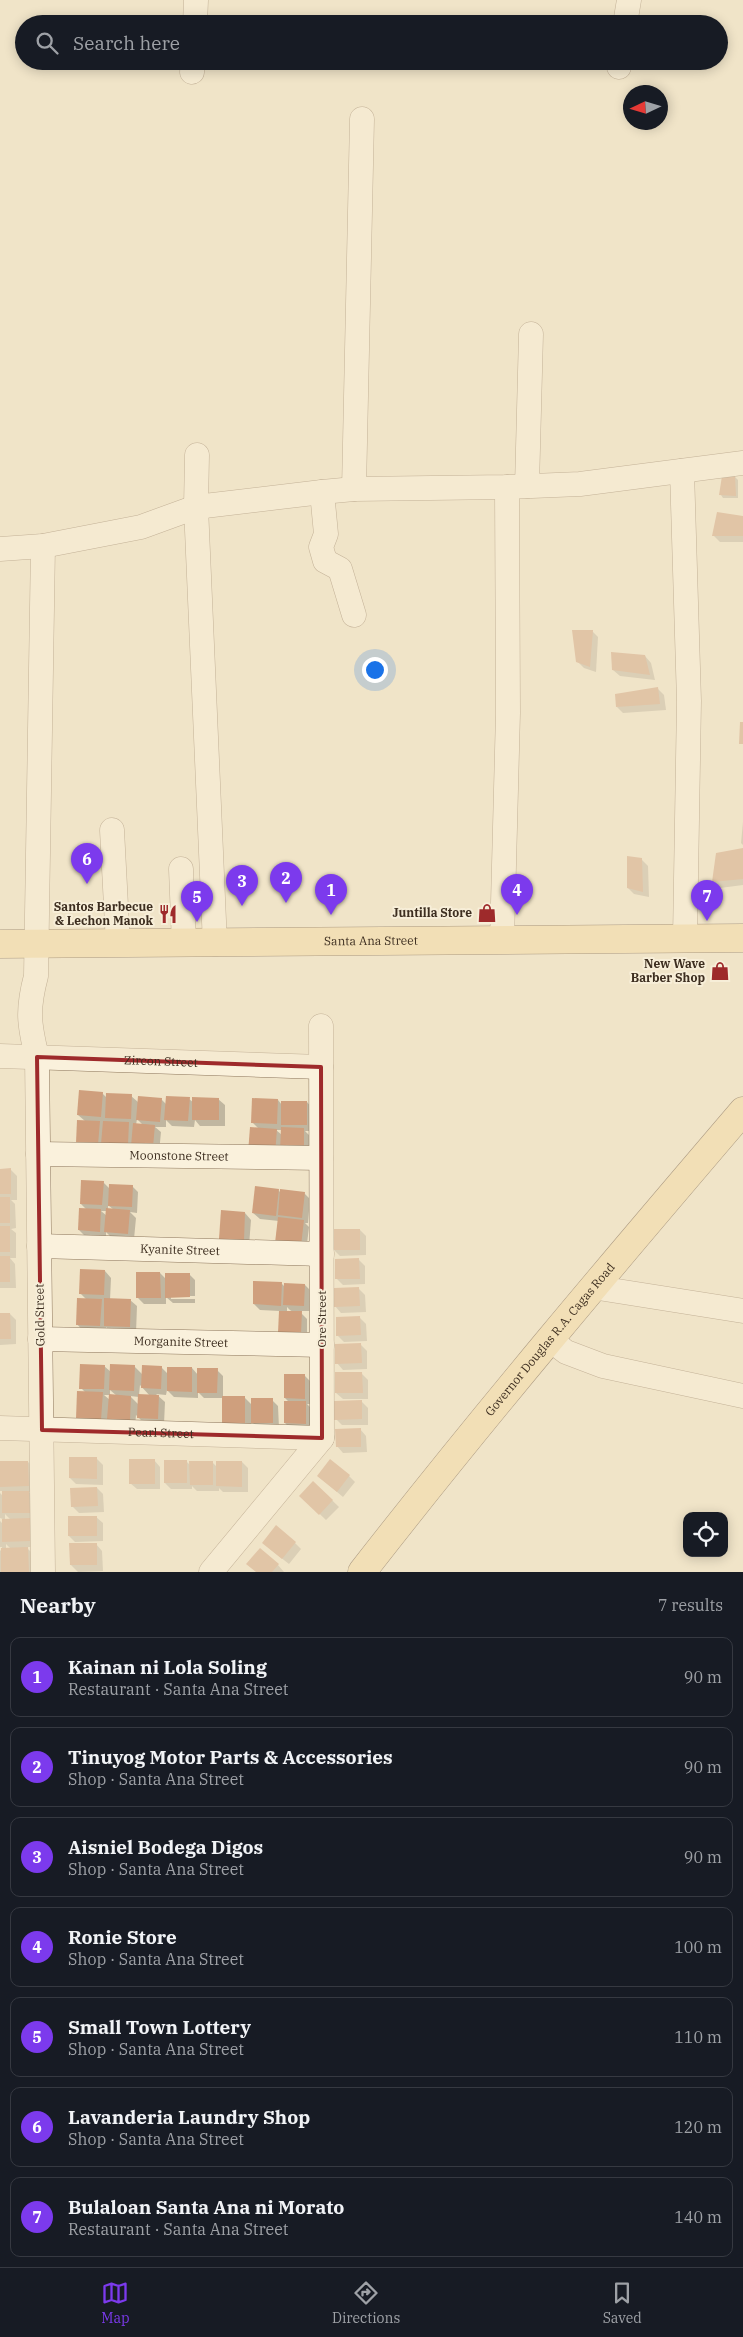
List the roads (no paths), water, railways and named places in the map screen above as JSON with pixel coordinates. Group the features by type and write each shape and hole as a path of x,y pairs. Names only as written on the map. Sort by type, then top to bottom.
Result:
{"main road":[{"name":"Santa Ana Street","path":"0,944 214,944 743,938"},
{"name":"Governor Douglas R.A. Cagas Road","path":"362,1572 421,1496 592,1288 743,1111"}],"street":[{"path":"195,15 196,0"},
{"path":"627,15 629,0"},
{"path":"354,489 362,119"},
{"path":"502,941 508,713 517,487 531,334"},
{"path":"197,455 196,507 214,944"},
{"path":"0,549 43,546 141,527 196,507 322,492 354,489 517,487 580,484 743,463"},
{"path":"682,471 689,701 685,938"},
{"path":"322,492 326,534 321,547 325,560 340,569 354,615"},
{"name":"Gold Street","path":"43,546 36,944 36,976 45,1001 46,1028 37,1057 43,1572"},
{"path":"112,830 118,944"},
{"path":"181,869 184,944"},
{"name":"Ore Street","path":"321,1026 322,1438"},
{"name":"Zircon Street","path":"0,1056 321,1067"},
{"name":"Moonstone Street","path":"38,1154 321,1158"},
{"name":"Kyanite Street","path":"39,1246 322,1254"},
{"path":"592,1288 743,1311"},
{"name":"Morganite Street","path":"40,1339 322,1345"},
{"path":"550,1339 566,1352 603,1366 743,1396"},
{"name":"Pearl Street","path":"0,1428 322,1438"},
{"path":"211,1572 322,1438"}],"place":[{"name":"Lavanderia Laundry Shop","path":"87,884"},
{"name":"Tinuyog Motor Parts & Accessories","path":"286,903"},
{"name":"Aisniel Bodega Digos","path":"242,906"},
{"name":"Juntilla Store","path":"487,913"},
{"name":"Santos Barbecue & Lechon Manok","path":"168,914"},
{"name":"Kainan ni Lola Soling","path":"331,915"},
{"name":"Ronie Store","path":"517,915"},
{"name":"Bulaloan Santa Ana ni Morato","path":"707,921"},
{"name":"Small Town Lottery","path":"197,922"},
{"name":"New Wave Barber Shop","path":"720,971"}]}
